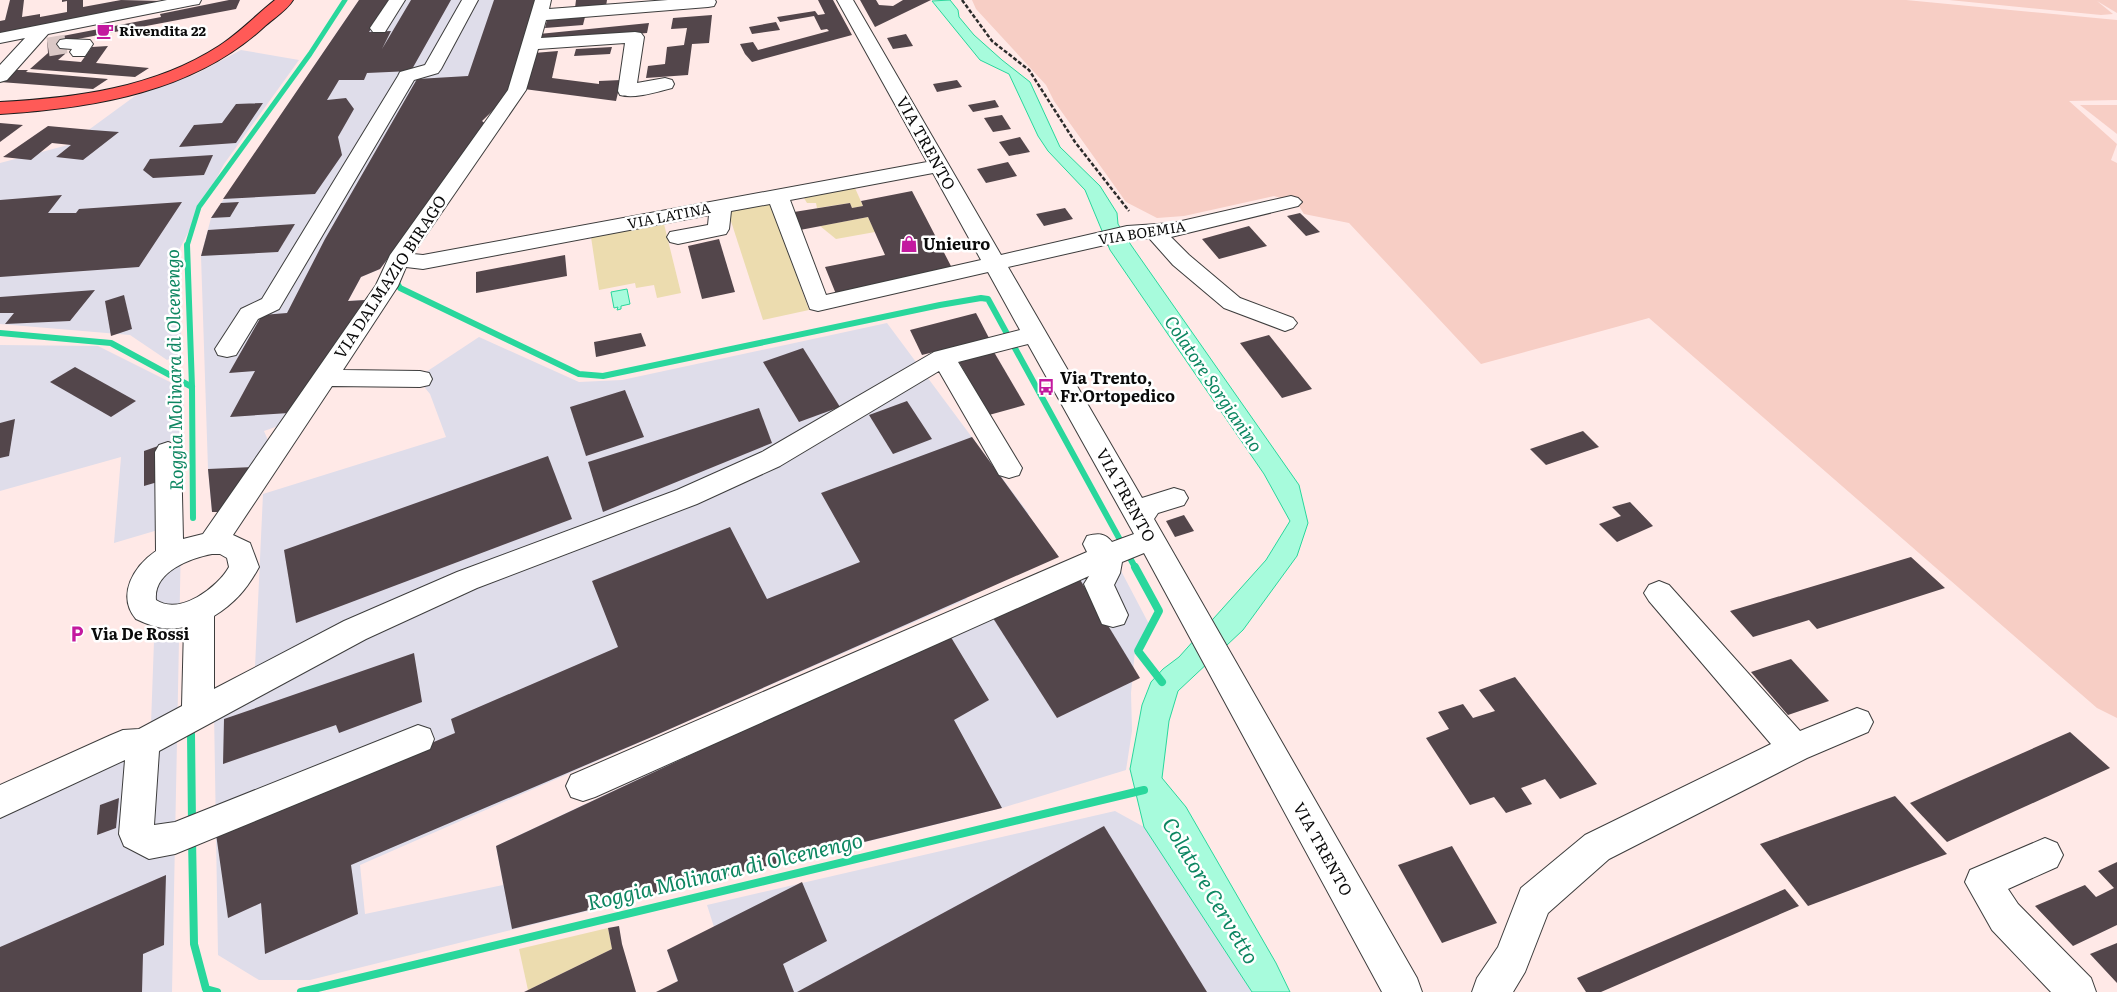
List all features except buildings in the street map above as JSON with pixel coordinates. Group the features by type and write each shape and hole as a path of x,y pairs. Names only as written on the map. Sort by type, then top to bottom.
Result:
{"main road":[{"path":"250,30 270,0"},
{"path":"0,108 71,103 141,88 202,63 225,51 285,0"}],"street":[{"path":"0,38 193,0"},
{"path":"379,28 397,0"},
{"path":"227,349 249,314 271,304 407,76 432,69 470,0"},
{"name":"VIA TRENTO","path":"845,0 938,174 993,264 1020,338 1122,543 1190,611 1403,992"},
{"path":"541,7 708,2"},
{"name":"VIA DALMAZIO BIRAGO","path":"212,543 386,286 398,260 517,90 541,7"},
{"path":"0,76 42,30"},
{"path":"531,44 635,37 627,91 665,84"},
{"path":"24,51 48,47"},
{"name":"VIA LATINA","path":"398,260 423,262 778,196 938,174"},
{"name":"VIA BOEMIA","path":"778,196 818,304 1127,233 1172,230 1291,202"},
{"path":"678,237 718,229 722,206"},
{"path":"1154,231 1181,260 1232,303 1285,323"},
{"path":"0,802 122,745 143,743 355,630 466,580 686,497 771,459 943,358 1020,338"},
{"path":"943,358 1009,468"},
{"path":"324,378 420,379"},
{"path":"266,436 291,427"},
{"path":"168,452 171,556"},
{"path":"584,786 1052,578 1122,543 1175,501"},
{"path":"212,543 224,543 240,551 244,566 240,576 224,595 199,610 169,616 147,610 142,602 141,593 150,574 171,556 198,545 212,543"},
{"path":"1113,615 1099,584 1107,574 1122,543"},
{"path":"1659,593 1795,748"},
{"path":"198,714 199,610"},
{"path":"1491,992 1512,958 1534,901 1597,848 1795,748 1858,722"},
{"path":"143,743 136,834 149,842 175,838 418,739"},
{"path":"2045,855 1983,882 2005,917 2078,992"}],"path":[{"path":"962,0 979,26 992,41 1029,70 1075,142 1129,211"}],"shaded area":[{"path":"359,0 539,0 482,121 488,126 380,269 361,277 348,301 365,300 281,425 264,431 269,443 221,512 212,512 208,469 201,256 211,218"},
{"path":"972,0 1906,0 2117,20 2117,100 2069,101 2117,144 2111,160 2117,163 2117,718 2097,708 1649,318 1481,364 1349,223 1304,214 1297,203 1274,196 1184,216 1157,218 1126,202 1054,101 1046,85 976,9"},
{"path":"1949,0 2117,0 2117,13 2097,1 2113,14 2101,15"},
{"path":"241,50 299,60 224,164 177,254 182,353 167,360 130,335 0,324 0,163 68,145 135,96 196,74"},
{"path":"2080,105 2117,105 2117,134"},
{"path":"855,188 863,206 852,208 850,203 817,208 816,203 807,203 804,198"},
{"path":"771,204 809,310 763,320 728,212"},
{"path":"868,217 875,232 836,239 820,226"},
{"path":"664,224 681,293 657,298 654,285 636,288 635,283 599,290 591,237"},
{"path":"887,323 1029,514 937,553 967,599 360,865 365,914 503,885 496,846 1076,573 1119,567 1150,626 1135,650 1131,693 1132,731 1126,770 1002,808 310,980 259,980 218,955 214,711 254,689 263,494 446,437 430,394 421,383 426,372 479,337 579,382 622,380"},
{"path":"0,345 98,346 184,389 172,992 0,992 0,787 125,733 151,724 158,530 114,543 121,457 0,491"},
{"path":"1115,811 1144,827 1252,992 681,992 667,950 714,927 707,905"},
{"path":"608,928 612,949 528,990 519,949"}],"water":[{"path":"950,0 958,10 959,17 974,35 1030,82 1060,147 1100,186 1117,213 1118,224 1131,245 1299,485 1308,523 1297,556 1243,630 1178,691 1169,721 1162,778 1186,807 1276,963 1290,992 1252,992 1144,827 1130,769 1142,705 1151,682 1163,669 1179,657 1266,560 1290,521 1264,474 1110,250 1085,190 1048,151 1038,136 1009,74 980,60 932,1"},
{"path":"627,289 630,304 621,306 621,309 617,310 618,307 614,308 611,292"}],"waterway":[{"name":"Roggia Molinara di Olcenengo","path":"187,246 199,207 310,54 345,0"},
{"name":"Roggia Molinara di Olcenengo","path":"187,246 192,387"},
{"path":"397,283 400,288 579,374 603,376 940,305 981,298 988,299 1136,569"},
{"path":"0,333 111,343 192,387"},
{"name":"Roggia Molinara di Olcenengo","path":"192,387 193,518"},
{"path":"1135,567 1159,611 1138,651 1162,682"},
{"name":"Roggia Molinara di Olcenengo","path":"191,734 192,824"},
{"name":"Roggia Molinara di Olcenengo","path":"301,992 1144,790"},
{"name":"Roggia Molinara di Olcenengo","path":"192,839 194,944 206,989 217,992"}],"tunnel":[{"path":"48,47 66,44"}],"place":[{"name":"Rivendita 22","path":"105,31"},
{"name":"Unieuro","path":"909,244"},
{"name":"Via Trento, Fr.Ortopedico","path":"1046,387"},
{"name":"Via De Rossi","path":"77,634"}],"water label":[{"name":"Colatore Sorgianino","path":"1213,384"},
{"name":"Colatore Cervetto","path":"1210,891"}]}
